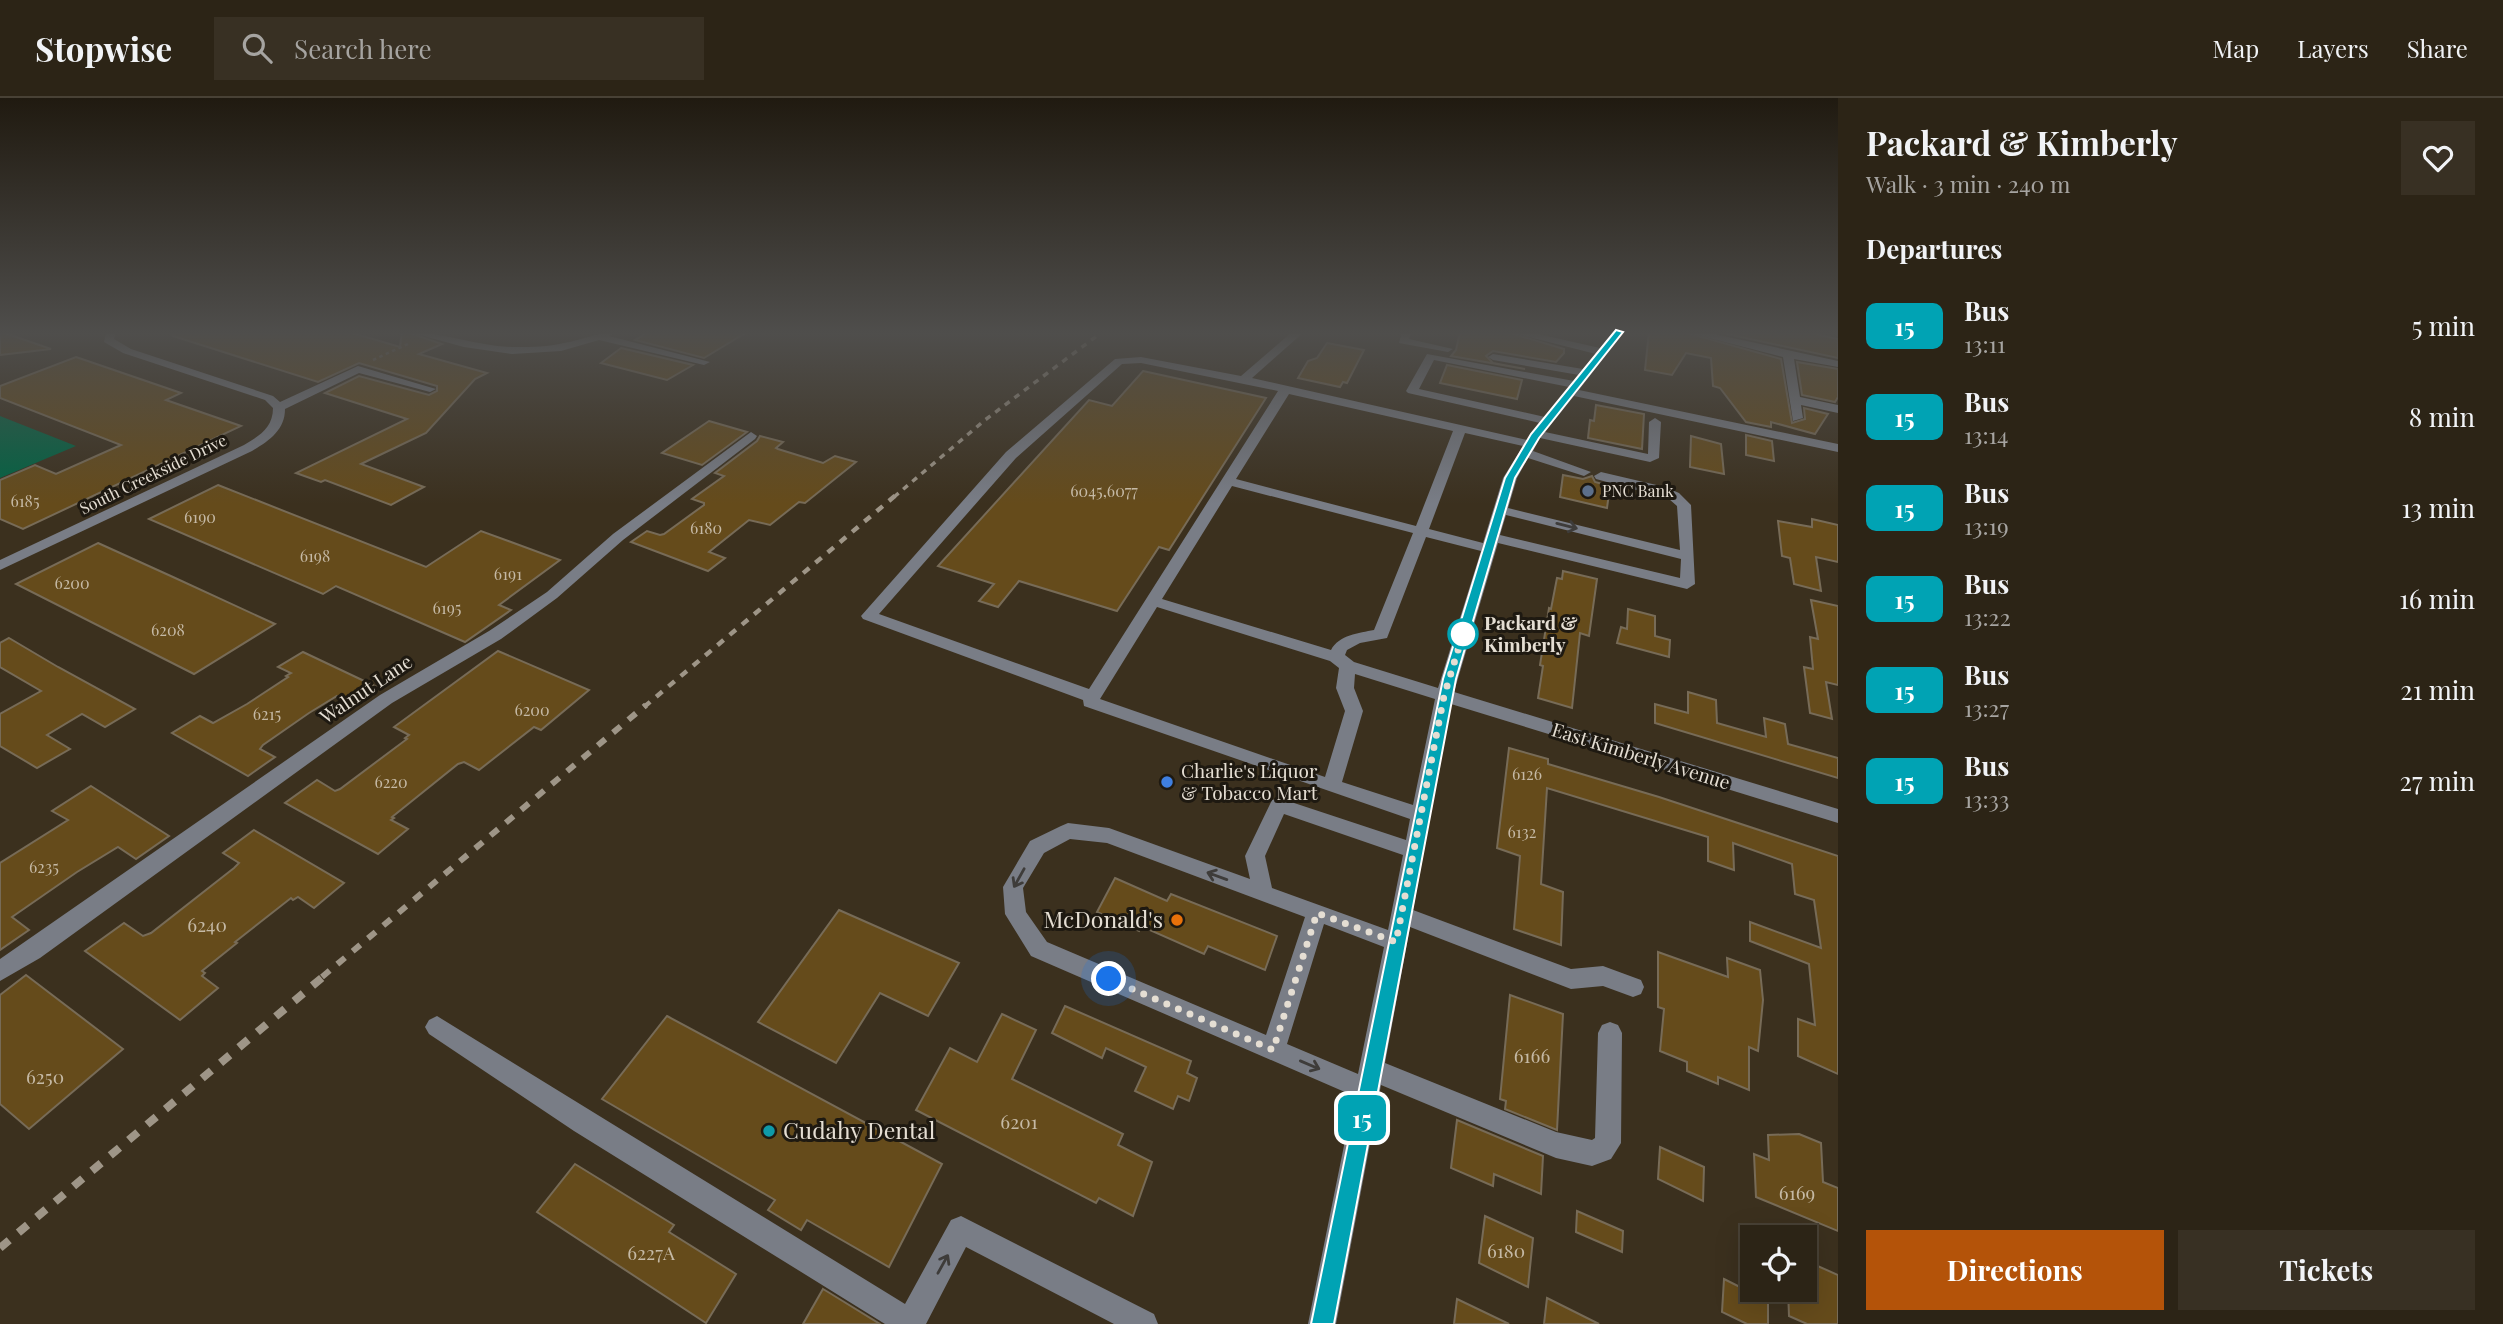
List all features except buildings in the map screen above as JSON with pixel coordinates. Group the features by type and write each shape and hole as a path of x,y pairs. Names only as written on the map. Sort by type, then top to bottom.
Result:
{"street":[{"path":"246,389 279,407 316,389"},
{"path":"1087,389 1011,455 870,611 869,616 1093,697"},
{"path":"1413,389 1535,438 1584,472"},
{"path":"1322,1324 1444,696 1510,478 1535,438 1573,389"},
{"path":"1603,389 1838,448"},
{"path":"1793,389 1797,418"},
{"path":"1421,815 1090,702 1285,390 1460,429 1535,438 1650,458 1654,455 1655,422"},
{"path":"1795,400 1838,409"},
{"name":"South Creekside Drive","path":"0,566 248,448 274,429 280,417 279,407"},
{"path":"1332,786 1354,711 1345,688 1339,647 1355,639 1381,634 1460,429"},
{"name":"Walnut Lane","path":"0,971 386,699 495,635 552,595 618,537 751,436"},
{"path":"1228,481 1419,530 1687,584 1684,505 1674,496 1601,476"},
{"path":"1500,510 1688,556"},
{"name":"East Kimberly Avenue","path":"1153,601 1444,696 1838,816"},
{"path":"1263,893 1255,856 1279,805 1414,851"},
{"path":"1396,942 1109,836 1069,831 1037,847 1013,887 1016,914 1039,949 1273,1050 1369,1079 1556,1145 1592,1153 1602,1150 1608,1143 1610,1033"},
{"path":"1273,1050 1317,913"},
{"path":"1401,915 1572,979 1586,980 1593,976 1603,976 1633,986"},
{"path":"437,1027 583,1122 910,1324 961,1230 1144,1324"}],"green space":[{"path":"0,416 76,446 0,478"}],"railway":[{"path":"894,497 1026,389"},
{"path":"644,707 896,495"},
{"path":"322,977 646,705"},
{"path":"0,1248 324,976"}],"bus line":[{"name":"15","path":"1322,1324 1444,696 1510,478 1535,436 1573,389"}],"place":[{"name":"PNC Bank","path":"1588,491"},
{"name":"Packard & Kimberly","path":"1463,634"},
{"name":"Charlie's Liquor & Tobacco Mart","path":"1167,782"},
{"name":"McDonald's","path":"1177,920"},
{"name":"Cudahy Dental","path":"769,1131"}],"route":[{"path":"1109,979 1273,1050 1317,913 1396,942 1444,696 1465,627 1463,634"}]}
